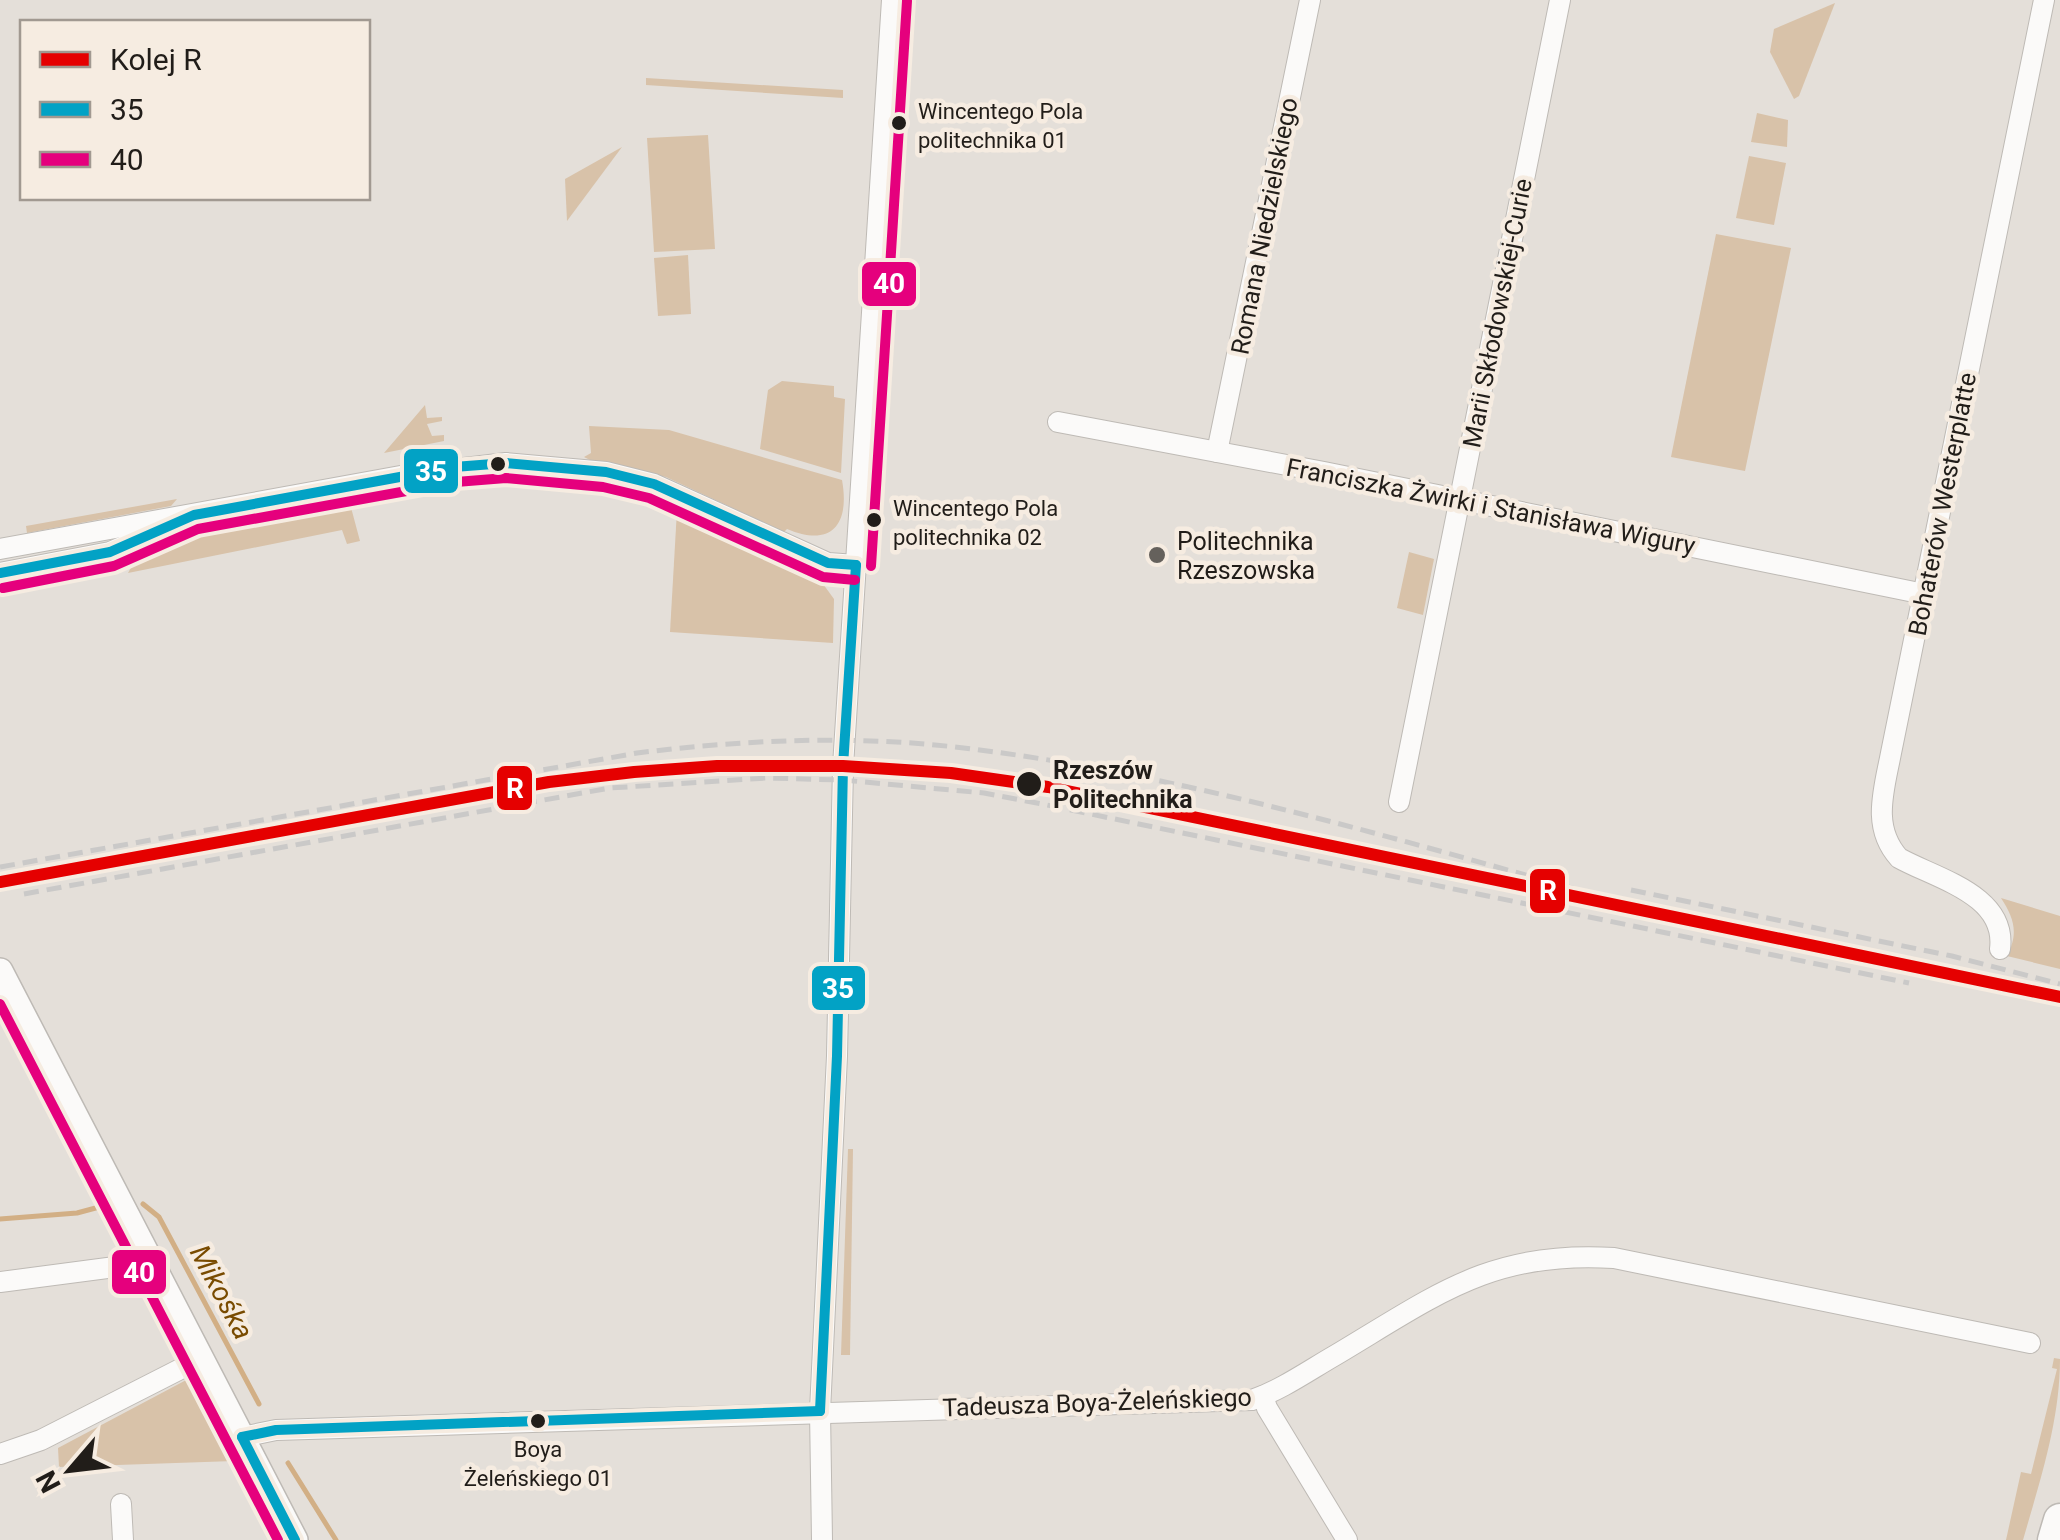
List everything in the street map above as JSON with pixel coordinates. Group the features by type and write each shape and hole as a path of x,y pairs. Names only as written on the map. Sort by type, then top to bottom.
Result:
{"main road":[{"path":"2054,1540 2060,1520"}],"street":[{"path":"822,1540 820,1411 837,1056 842,780 892,0"},
{"name":"Romana Niedzielskiego","path":"1217,452 1310,0"},
{"name":"Marii Skłodowskiej-Curie","path":"1399,802 1560,0"},
{"name":"Bohaterów Westerplatte","path":"2000,949 2002,934 1988,906 1898,858 1888,846 1880,821 2044,0"},
{"name":"Franciszka Żwirki i Stanisława Wigury","path":"1058,422 1924,594"},
{"path":"0,549 454,467 506,463 574,468 654,484 828,563 856,565"},
{"path":"0,573 110,552 194,516"},
{"path":"0,972 295,1540"},
{"name":"Tadeusza Boya-Żeleńskiego","path":"242,1437 276,1430 820,1411 1238,1402 1263,1396 1463,1281 1497,1268 1556,1256 1614,1258 2030,1344"},
{"path":"0,1282 153,1262"},
{"path":"0,1454 41,1440 202,1358"},
{"path":"1263,1396 1348,1540"},
{"path":"121,1504 123,1540"}],"shaded area":[{"path":"1835,3 1799,96 1794,99 1770,52 1774,29"},
{"path":"646,78 843,90 843,98 646,85"},
{"path":"1757,113 1788,120 1787,147 1751,142"},
{"path":"708,135 715,249 654,252 647,138"},
{"path":"622,147 567,221 565,179"},
{"path":"1749,156 1786,163 1774,225 1736,218"},
{"path":"1716,234 1791,248 1745,471 1671,457"},
{"path":"688,255 691,314 658,316 654,258"},
{"path":"782,381 834,386 834,397 845,399 841,473 760,449 768,390"},
{"path":"425,405 427,418 442,417 442,421 427,424 432,436 444,435 444,441 384,453"},
{"path":"589,426 669,430 842,480 840,520 834,528 816,536 787,529 784,532 666,477 590,460 584,457 591,453"},
{"path":"177,499 171,506 27,533 26,526"},
{"path":"349,500 360,541 347,544 342,530 128,573 134,562 222,523"},
{"path":"677,510 818,577 834,599 833,643 670,632"},
{"path":"1409,552 1434,559 1423,615 1397,608"},
{"path":"2001,898 2060,916 2060,969 2007,956 2013,926"},
{"path":"848,1149 853,1149 850,1355 841,1355"},
{"path":"2054,1358 2060,1359 2059,1382 2042,1473 2023,1540 2006,1540 2021,1472 2031,1474 2057,1369 2052,1368"},
{"path":"190,1378 234,1461 59,1467 58,1448"}],"waterway":[{"name":"Mikośka","path":"143,1204 159,1217 259,1404"},
{"name":"Mikośka","path":"0,1219 77,1213 103,1206"},
{"name":"Mikośka","path":"288,1463 336,1540"}],"railway":[{"path":"0,867 637,753 756,742 876,741 955,747 1138,776 1319,818 1677,917"},
{"path":"24,894 610,788 767,778 842,780 984,793 1042,804 1909,983"},
{"path":"1631,890 1952,956 2060,984"}],"rail line":[{"name":"R","path":"0,882 549,782 717,766 843,766 951,773 1048,787 2060,997"}],"transit line":[{"name":"40","path":"871,566 907,1"},
{"name":"35","path":"0,573 110,552 194,515 454,467 506,463 606,472 654,484 828,563 856,565"},
{"name":"40","path":"3,588 114,566 198,529 456,482 506,478 603,487 649,498 823,577 855,580"},
{"name":"35","path":"820,1411 837,1056 843,766 856,565"},
{"name":"40","path":"0,1004 278,1540"},
{"name":"35","path":"242,1437 276,1430 820,1411"},
{"name":"35","path":"242,1437 295,1540"}],"place":[{"name":"Wincentego Pola politechnika 01","path":"899,123"},
{"name":"Wincentego Pola politechnika 02","path":"874,520"},
{"name":"Politechnika Rzeszowska","path":"1157,555"},
{"name":"Rzeszów Politechnika","path":"1029,784"},
{"name":"Boya Żeleńskiego 01","path":"538,1421"}]}
